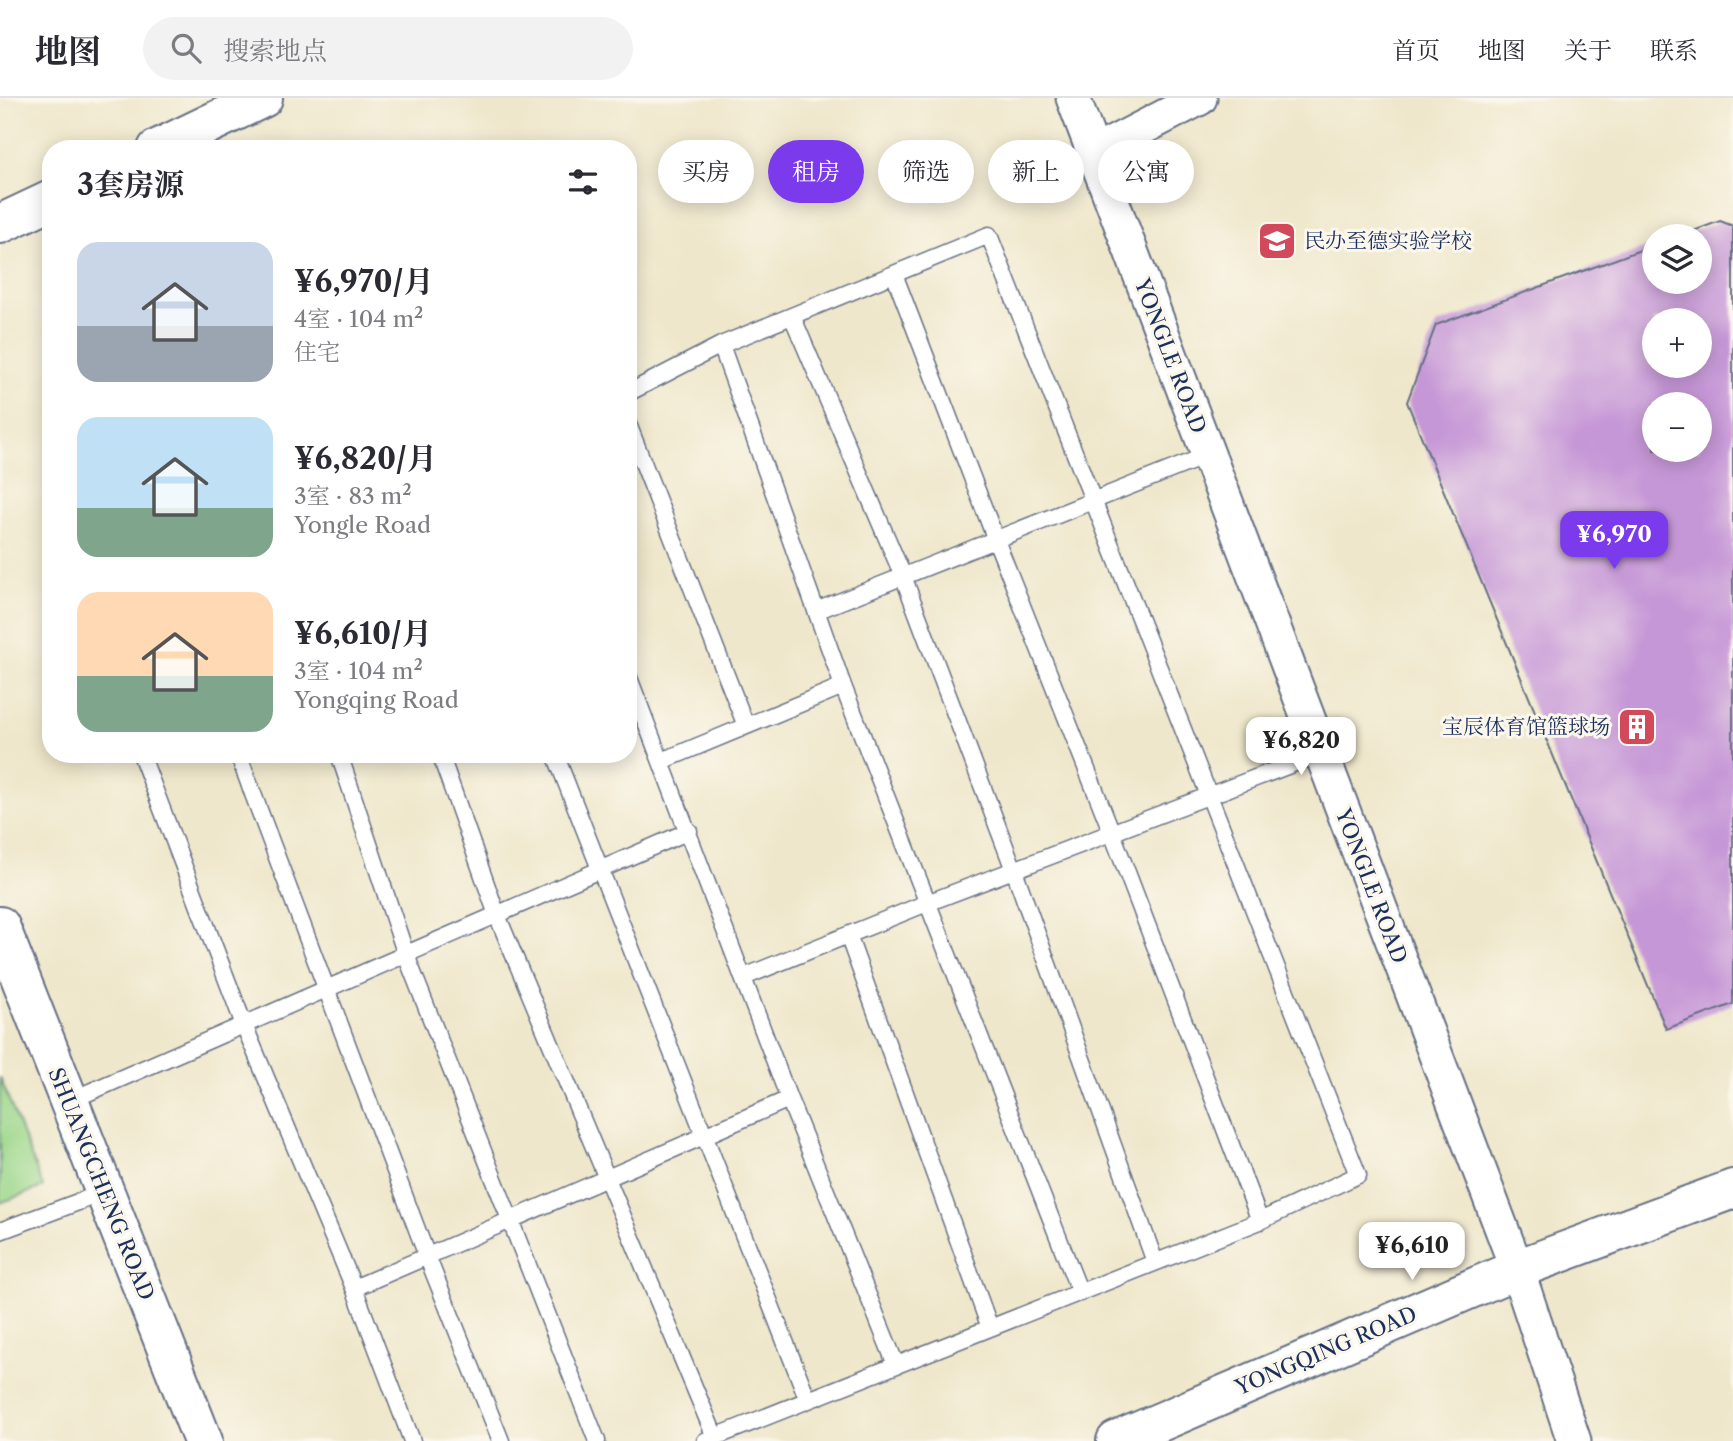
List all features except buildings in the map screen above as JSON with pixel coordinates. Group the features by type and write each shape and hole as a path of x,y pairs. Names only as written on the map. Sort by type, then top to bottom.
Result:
{"main road":[{"path":"176,140 263,98"},
{"path":"0,224 42,204"},
{"name":"SHUANGCHENG ROAD","path":"0,926 203,1441"},
{"name":"YONGQING ROAD","path":"1116,1441 1517,1269 1733,1189"}],"street":[{"name":"YONGLE ROAD","path":"1073,98 1517,1269 1574,1441"},
{"path":"1094,153 1200,98"}],"lane":[{"path":"443,763 497,915 710,1439 1260,1221 1358,1175 989,235 720,345 637,388"},
{"path":"894,274 1260,1221"},
{"path":"792,316 903,576 1014,870 1155,1262"},
{"path":"720,345 843,686 1080,1293"},
{"path":"637,447 746,726"},
{"path":"816,611 1208,455"},
{"path":"662,761 843,686"},
{"path":"637,698 789,1099 895,1366"},
{"path":"744,977 927,903 1321,753"},
{"path":"144,763 244,1025 354,1288 412,1441"},
{"path":"241,763 427,1256 501,1441"},
{"path":"343,763 406,955 597,1441"},
{"path":"558,763 808,1400"},
{"path":"69,1101 689,831"},
{"path":"848,935 990,1328"},
{"path":"354,1288 789,1099"},
{"path":"0,1231 105,1192"}],"green space":[{"path":"0,1077 43,1187 0,1203"}],"place":[{"name":"民办至德实验学校","path":"1277,241"},
{"name":"宝辰体育馆篮球场","path":"1637,727"}]}
